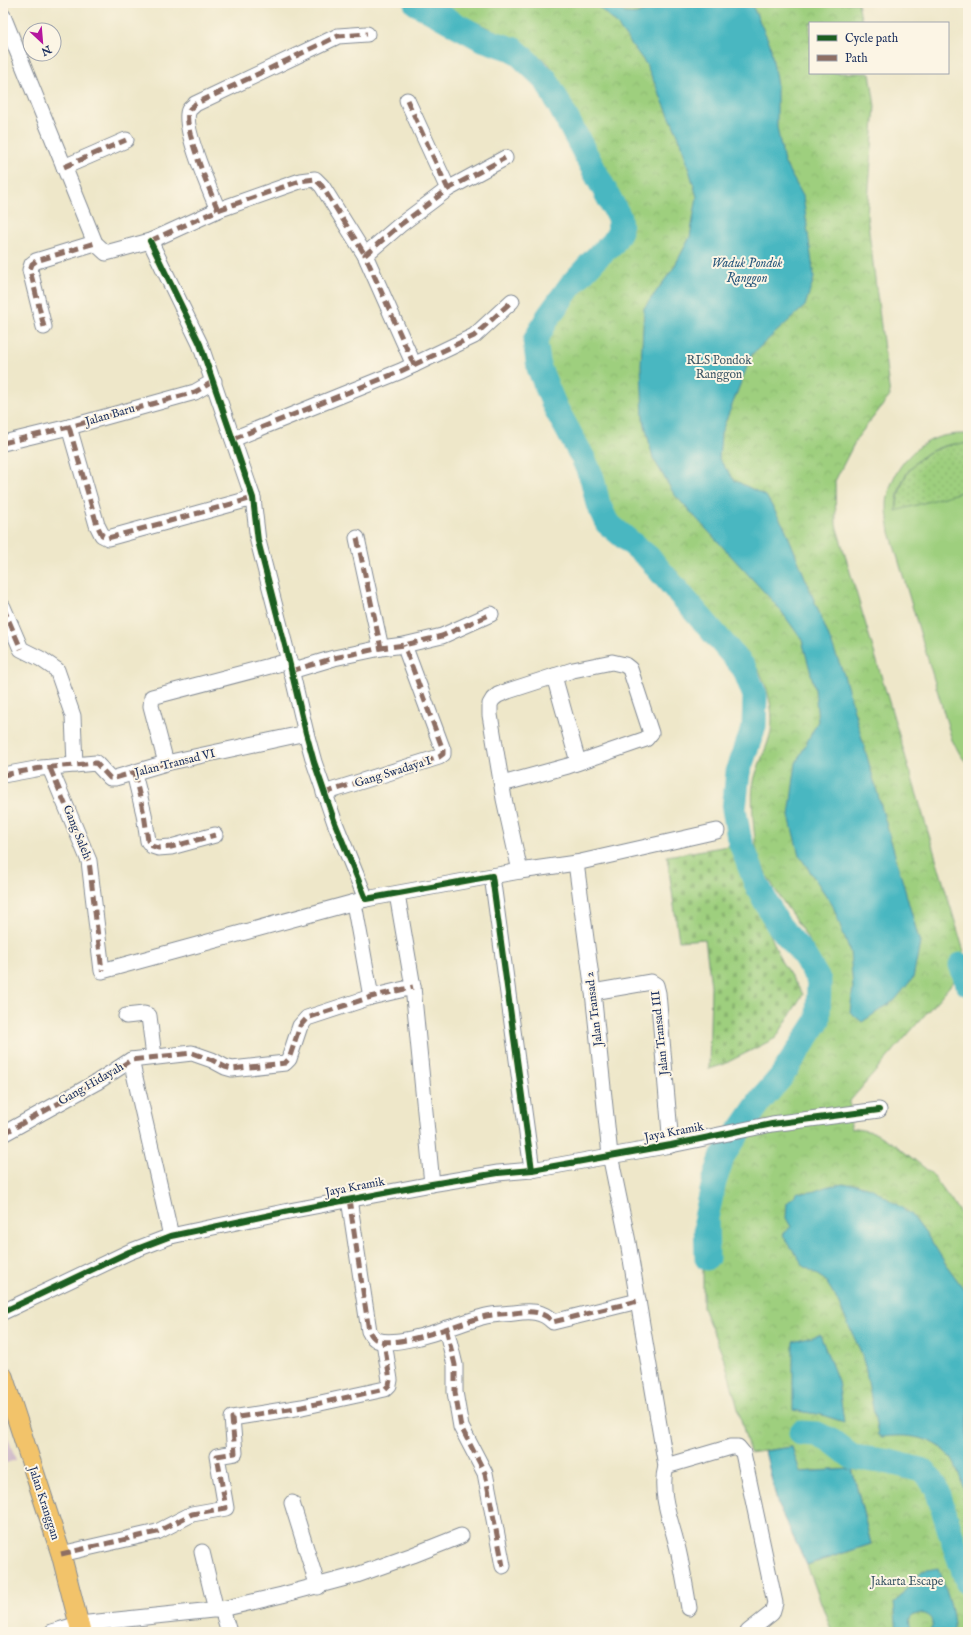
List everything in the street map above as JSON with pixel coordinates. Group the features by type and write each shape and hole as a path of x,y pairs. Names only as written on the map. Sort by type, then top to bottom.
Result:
{"main road":[{"name":"Jalan Kranggan","path":"3,1376 61,1554 80,1628"}],"street":[{"path":"3,16 95,242 106,253 150,242 218,210 300,181 315,179 322,186 365,255 414,365"},
{"path":"218,210 200,168 187,121 188,111 195,104 338,36 367,34"},
{"path":"407,100 448,190"},
{"path":"64,167 126,140"},
{"path":"365,255 400,225 448,190 504,158"},
{"path":"44,327 30,270 32,264 36,261 95,242"},
{"path":"150,242 200,344 253,498 258,541 306,733 324,793 360,901 371,997"},
{"path":"233,439 414,365 474,336 512,301"},
{"name":"Jalan Baru","path":"3,443 69,427 195,392 214,381"},
{"path":"69,427 97,525 102,535 108,538 253,498"},
{"path":"357,538 381,648"},
{"path":"3,607 21,649 41,659 57,670 73,716 75,765"},
{"path":"166,763 150,706 152,697 290,666 381,648 404,645 442,636 491,614"},
{"name":"Gang Swadaya I","path":"324,793 439,757 443,754 443,750 404,645"},
{"path":"502,784 578,762 646,739 650,733 630,669 626,665 612,662 573,670 498,696 490,704 490,715 502,784 520,871"},
{"path":"554,676 578,762"},
{"name":"Jalan Transad VI","path":"50,768 96,763 110,778 115,778 166,763 306,733"},
{"path":"3,775 50,768"},
{"name":"Gang Saleh","path":"50,768 89,860 102,971 360,901"},
{"path":"134,773 144,814 148,841 152,846 158,848 170,847 215,835"},
{"path":"360,901 520,871 576,863 717,831"},
{"name":"Jalan Transad 2","path":"576,863 593,992 610,1155 628,1242 666,1466 663,1490 679,1554 689,1608"},
{"path":"492,876 532,1170"},
{"path":"398,894 413,988 432,1184"},
{"name":"Jalan Transad III","path":"593,992 651,982 656,985 658,993 671,1145"},
{"name":"Gang Hidayah","path":"3,1134 97,1082 131,1060 192,1053 212,1060 225,1067 232,1068 285,1063 289,1059 300,1026 307,1018 371,997 413,988"},
{"path":"126,1016 144,1014 149,1016 154,1057"},
{"path":"131,1060 171,1236"},
{"name":"Jaya Kramik","path":"3,1312 129,1252 171,1236 349,1199 432,1184 498,1173 532,1170 671,1145 754,1127 879,1110"},
{"path":"349,1199 369,1331 375,1339 384,1342 406,1340 488,1315 529,1311 536,1311 544,1314 553,1322 638,1301"},
{"path":"446,1328 455,1365 455,1392 461,1427 485,1473 503,1566"},
{"path":"61,1554 157,1532 192,1514 226,1508 216,1456 235,1453 232,1418 302,1407 385,1389 389,1385 390,1380 384,1342"},
{"path":"666,1466 731,1447 738,1446 743,1453 775,1603 772,1613 748,1632"},
{"path":"292,1503 318,1587"},
{"path":"52,1632 219,1609 318,1587 413,1556 461,1536"},
{"path":"202,1552 219,1609 229,1632"}],"shaded area":[{"path":"3,1424 16,1460 3,1464"}],"green space":[{"name":"RLS Pondok Ranggon","path":"435,3 858,3 862,22 809,22 809,74 870,74 875,106 867,216 890,396 857,438 835,481 836,525 968,965 850,1101 851,1128 873,1132 894,1144 931,1173 968,1224 968,1632 832,1632 807,1565 871,1544 852,1469 799,1472 792,1447 750,1453 725,1361 703,1308 703,1259 716,1257 713,1208 720,1180 728,1160 824,1019 826,994 823,972 815,952 767,876 758,855 754,831 752,792 772,724 770,703 761,675 741,646 615,523 606,510 596,470 558,396 546,368 543,342 554,320 591,271 617,248 626,232 624,214 549,64 523,44"},
{"path":"954,434 968,434 968,444 940,447 923,456 909,470 900,486 896,511 968,490 968,764 961,756 952,740 890,532 887,507 892,482 896,473 908,456 933,439"},
{"path":"961,443 968,444 968,750 896,512 902,484 907,473 914,464 923,456 934,450"},
{"path":"734,845 781,961 803,994 776,1038 722,1065 709,1069 711,986 705,939 679,941 667,856"}],"water":[{"name":"Waduk Pondok Ranggon","path":"594,3 614,3 616,7 625,13 638,14 664,3 751,3 770,44 777,86 777,127 784,162 803,196 814,278 805,306 752,354 721,433 719,459 734,480 766,496 785,528 843,672 920,943 913,978 895,1000 862,1022 850,1012 853,987 850,952 833,906 799,855 789,816 796,763 818,721 815,689 802,640 779,608 674,494 653,458 643,417 641,365 644,308 673,269 690,237 697,197 681,142 646,64 615,22"},
{"path":"852,1183 871,1188 911,1214 968,1295 968,1506 961,1479 955,1465 952,1459 942,1448 926,1440 909,1436 882,1437 878,1435 865,1366 860,1350 835,1296 825,1280 804,1266 784,1237 783,1233 791,1227 786,1218 787,1203 798,1192 811,1192 829,1186"},
{"path":"820,1335 838,1381 844,1422 822,1415 793,1410 793,1342"},
{"path":"792,1447 800,1472 852,1469 871,1544 807,1565 778,1506 765,1451"},
{"path":"938,1568 953,1616 954,1632 929,1632 933,1624 932,1619 927,1615 921,1614 915,1615 911,1618 910,1624 913,1632 897,1632 894,1603 922,1571"}],"waterway":[{"path":"416,3 482,39 515,50 546,80 619,217 620,231 613,243 596,258 571,285 548,317 535,341 539,368 555,407 583,458 592,478 598,504 607,523 648,557 744,668 755,696 754,726 738,772 734,809 739,838 756,883 777,923 803,954 819,981 818,1020 781,1077 761,1100 723,1155 714,1182 706,1218 707,1258"},
{"path":"961,965 968,984"},
{"path":"801,1433 817,1434 833,1442 852,1457 890,1462 921,1470 930,1478 937,1489 968,1583"}],"marked path":[{"path":"218,210 193,144 189,130 189,110 195,104 338,36 367,34"},
{"path":"407,100 448,189"},
{"path":"64,167 126,140"},
{"path":"414,365 365,255 400,225 448,189 505,158"},
{"path":"150,241 218,210 300,181 315,179 322,186 365,255"},
{"path":"44,327 30,270 32,264 36,261 95,243"},
{"path":"233,439 401,371 474,336 512,301"},
{"path":"3,443 69,427 195,392 214,381"},
{"path":"69,427 97,525 102,535 108,538 253,498"},
{"path":"357,538 381,648"},
{"path":"3,607 21,649"},
{"path":"291,671 334,658 381,648 404,645 442,636 491,614"},
{"path":"324,793 439,757 443,754 443,750 404,645"},
{"path":"3,775 41,768 96,763 110,778 115,778 166,763"},
{"path":"50,768 89,861 102,971"},
{"path":"134,773 144,814 148,841 152,846 158,848 171,847 215,835"},
{"path":"3,1134 97,1082 131,1060 192,1053 232,1069 285,1063 289,1059 300,1026 307,1018 371,997 413,987"},
{"path":"349,1199 369,1331 377,1340 387,1342 415,1338 496,1314 535,1312 544,1315 553,1322 638,1301"},
{"path":"446,1328 455,1365 455,1392 461,1427 485,1473 503,1566"},
{"path":"61,1554 157,1532 192,1514 226,1508 217,1456 235,1453 232,1418 302,1407 385,1389 389,1385 390,1380 384,1342"}],"cycle path":[{"path":"150,241 200,344 253,498 258,541 314,762 335,823 366,899 492,876 532,1170"},
{"path":"3,1312 129,1252 171,1236 289,1211 432,1184 498,1173 532,1170 671,1145 772,1124 879,1110"}],"park label":[{"name":"Jakarta Escape","path":"907,1581"}]}
